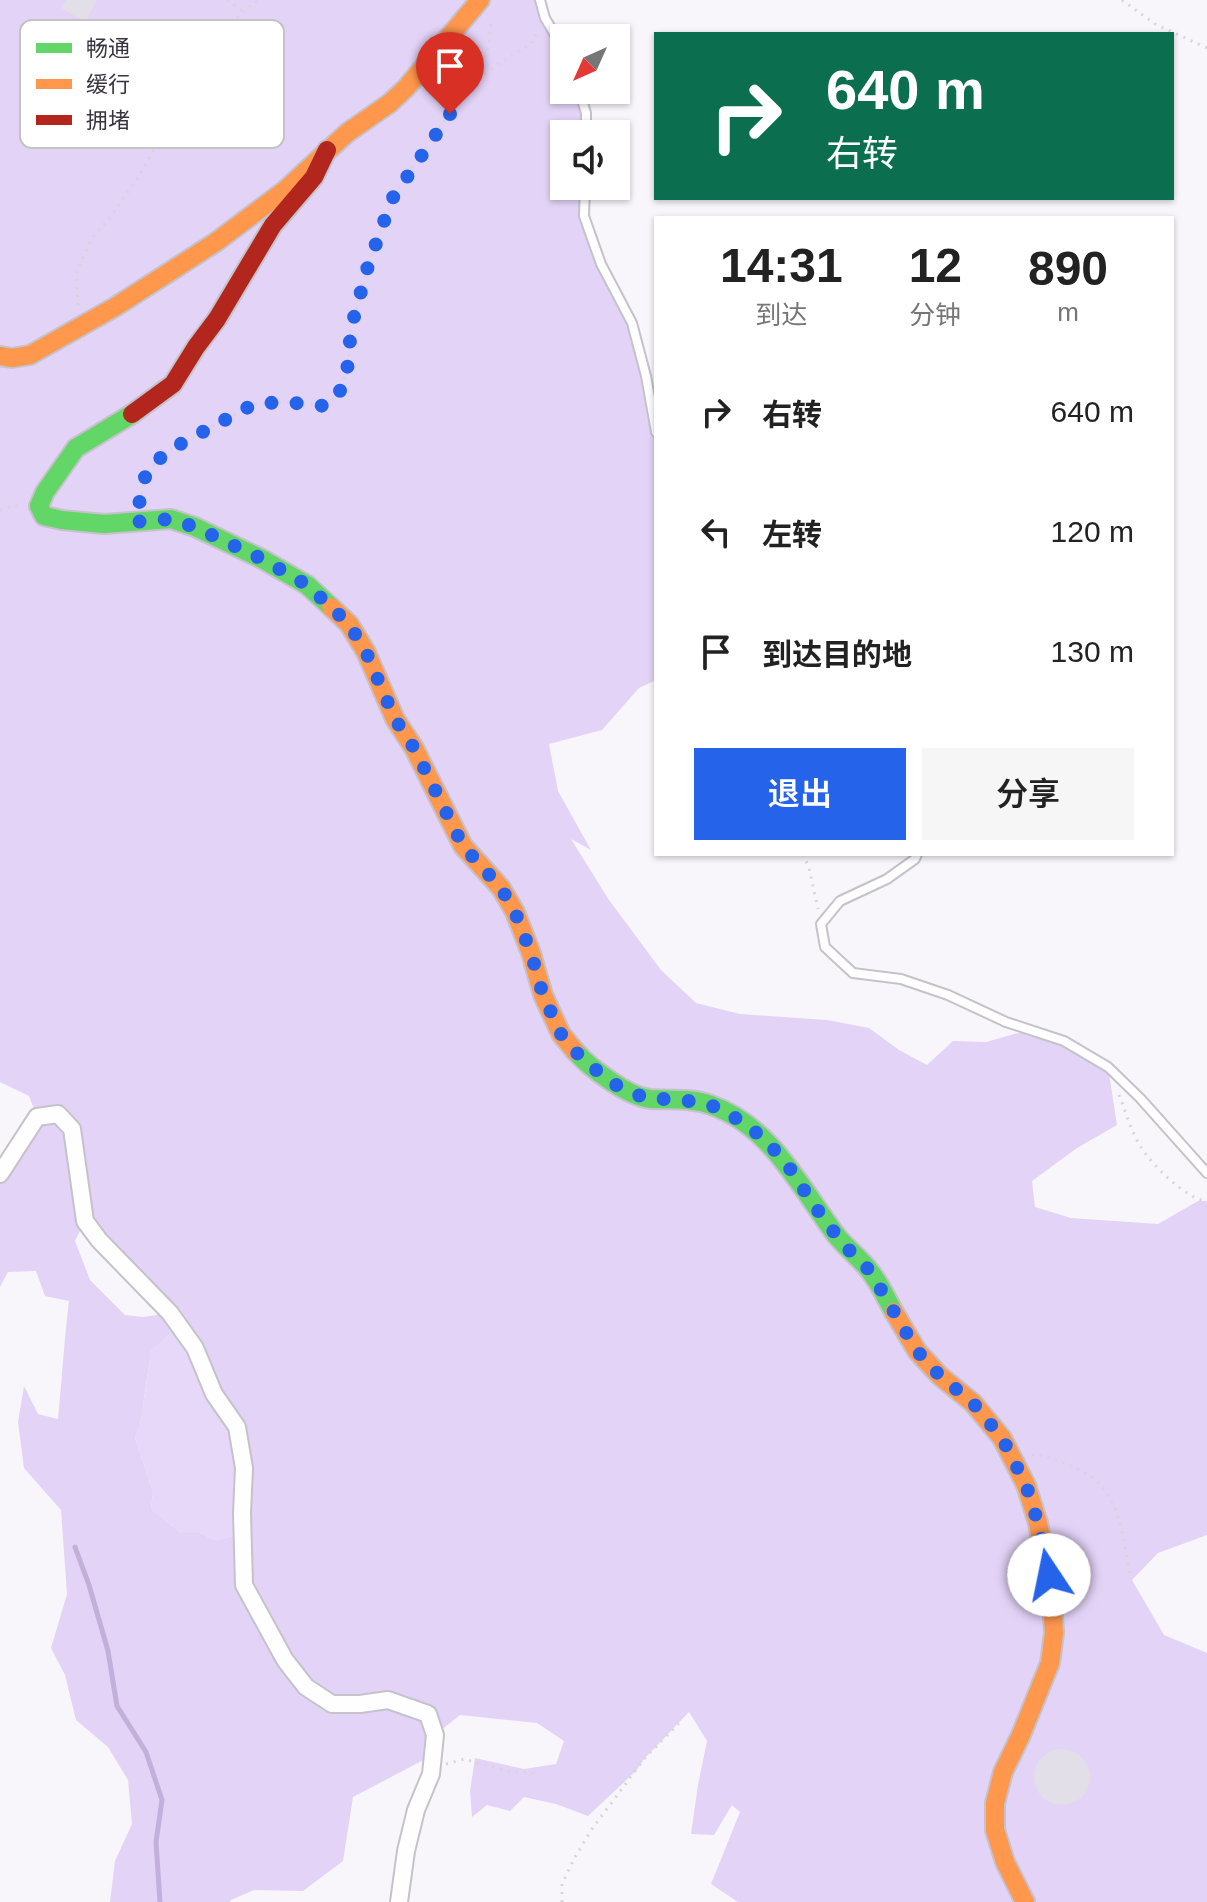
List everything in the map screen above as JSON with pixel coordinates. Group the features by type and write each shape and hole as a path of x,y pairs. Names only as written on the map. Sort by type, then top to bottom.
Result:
{"street":[{"path":"0,356 30,355 79,329 216,242 284,191 347,133 382,109 486,8"},
{"path":"327,150 314,177 273,225 217,319 173,384 122,421 76,448 45,492 39,506 44,516 62,520 104,524 171,519 195,527 307,585 349,624 366,652 395,719 414,748 463,846 501,888 515,912 543,995 561,1034 582,1059 614,1084 647,1099 678,1099 711,1105 766,1140 843,1244 870,1271 917,1351 940,1376 973,1403 1002,1438 1026,1485 1038,1523 1052,1598 1054,1633 1050,1663 1003,1772 995,1803 995,1830 1005,1862 1025,1902"},
{"path":"0,1174 37,1117 58,1114 72,1129 85,1221 99,1240 170,1313 195,1348 214,1394 237,1427 244,1468 244,1585 285,1660 306,1687 332,1704 388,1700 428,1714 435,1735 431,1770 416,1810 406,1851 399,1902"}],"lane":[{"path":"540,0 550,26"},
{"path":"585,200 584,216 601,264 632,323 654,421"},
{"path":"916,856 887,879 840,901 821,924 825,947 853,973 901,979 948,995 1006,1022 1064,1041 1108,1067 1207,1173"}],"path":[{"path":"227,0 243,11"},
{"path":"236,20 258,0"},
{"path":"1122,0 1155,24 1172,32"},
{"path":"476,80 489,46 486,8"},
{"path":"135,522 146,473 166,452 254,404 285,402 325,406 339,394 348,365 351,328 368,266 392,199 436,131 476,80 531,44 545,18"},
{"path":"1174,33 1207,48"},
{"path":"79,329 76,274 91,240 112,215 154,148"},
{"path":"804,856 821,924"},
{"path":"1108,1067 1141,1147 1175,1184 1198,1201 1207,1201"},
{"path":"1013,1461 1036,1454 1064,1462 1095,1480 1112,1500 1131,1579"},
{"path":"562,1902 562,1884 592,1829 644,1759 683,1719"},
{"path":"431,1770 464,1759 511,1772 534,1773"}],"shaded area":[{"path":"0,0 540,0 552,24 550,104 581,104 584,120 550,120 550,200 585,200 584,216 601,264 632,323 654,423 654,681 639,688 602,730 549,744 558,791 591,850 571,839 609,900 661,970 696,1003 740,1014 827,1020 869,1028 899,1050 927,1065 953,1041 986,1042 1029,1030 1064,1041 1108,1067 1117,1125 1077,1148 1032,1181 1035,1207 1071,1218 1158,1224 1198,1201 1207,1201 1207,1535 1158,1553 1132,1580 1164,1635 1207,1653 1207,1902 738,1902 711,1884 740,1812 732,1805 714,1835 691,1834 707,1741 689,1712 636,1771 588,1816 524,1797 510,1811 487,1805 472,1817 470,1791 475,1758 524,1769 556,1764 564,1741 537,1723 460,1715 435,1735 433,1755 353,1797 343,1861 303,1891 254,1890 230,1902 110,1902 115,1861 132,1824 128,1780 108,1747 76,1720 65,1675 51,1648 67,1594 61,1510 24,1468 18,1422 24,1386 38,1414 58,1419 69,1301 45,1296 36,1271 8,1272 0,1287 0,1174 37,1117 29,1096 0,1082","holes":["85,1221 169,1313 143,1317 125,1315 90,1280 75,1241","170,1314 237,1427 242,1534 215,1540 200,1533 181,1533 151,1509 153,1492 135,1438 140,1427 151,1351 169,1335"]},
{"path":"170,1313 237,1427 242,1534 215,1540 200,1533 181,1533 151,1509 153,1492 135,1438 140,1427 151,1351 169,1335"}],"building":[{"path":"66,0 97,0 86,20 61,8"},
{"path":"1062,1749 1082,1757 1090,1777 1082,1797 1062,1805 1042,1797 1034,1777 1042,1757"}],"waterway":[{"path":"75,1547 108,1651 117,1706 146,1752 162,1800 156,1842 160,1902"}],"traffic: fast":[{"path":"132,414 76,448 45,492 39,506 44,516 104,524 171,519 262,559 307,585 331,607"},
{"path":"575,1051 600,1073 632,1093 651,1099 704,1103 751,1127 782,1160 836,1235 869,1270 894,1312"}],"traffic: slow":[{"path":"0,356 30,355 115,307 216,242 284,191 347,133 390,103 480,0"},
{"path":"331,607 349,624 366,652 395,719 414,748 463,846 501,888 515,912 543,995 561,1034 575,1051"},
{"path":"894,1312 917,1351 940,1376 973,1403 1002,1438 1026,1485 1038,1523 1052,1598 1054,1633 1050,1663 1003,1772 995,1803 995,1830 1005,1862 1025,1902"}],"traffic: jam":[{"path":"132,414 173,384 217,319 273,225 314,177 327,150"}],"route":[{"path":"450,114 392,199 368,266 351,328 348,365 339,394 325,406 285,402 254,404 166,452 146,473 135,522 171,519 195,527 307,585 349,624 366,652 395,719 414,748 463,846 501,888 515,912 543,995 561,1034 582,1059 614,1084 647,1099 678,1099 711,1105 766,1140 843,1244 870,1271 917,1351 940,1376 973,1403 1002,1438 1026,1485 1049,1575"}]}
